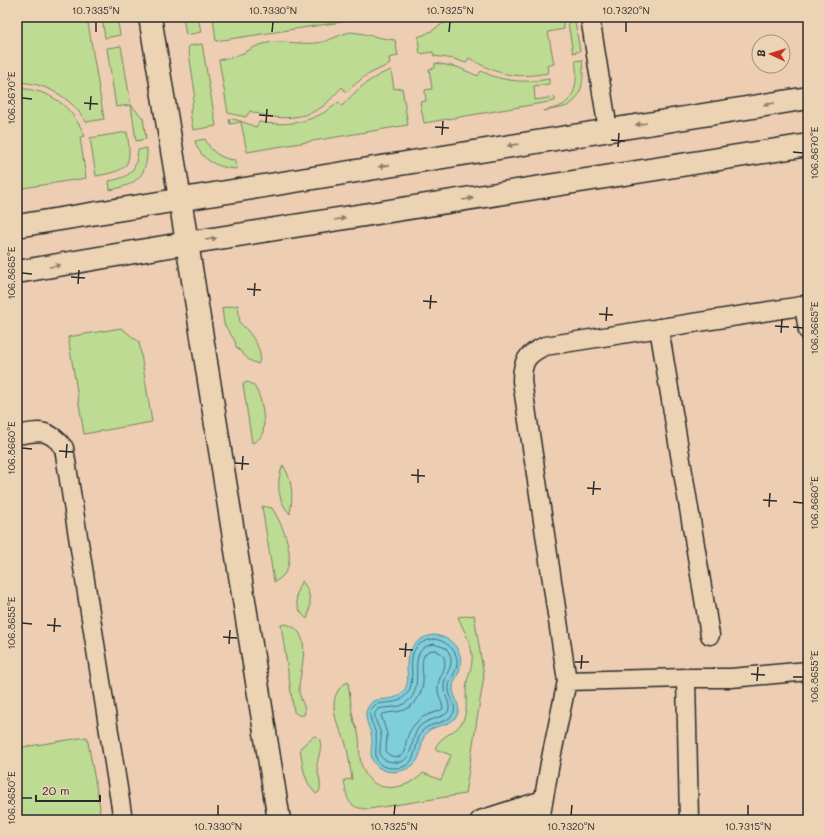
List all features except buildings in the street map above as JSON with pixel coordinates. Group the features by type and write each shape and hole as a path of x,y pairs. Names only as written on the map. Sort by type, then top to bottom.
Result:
{"street":[{"path":"150,17 279,820"},
{"path":"590,17 608,130"},
{"path":"17,226 808,98"},
{"path":"17,272 187,243 808,145"},
{"path":"540,820 567,681 522,381 522,370 526,360 534,351 545,346 806,305 808,331"},
{"path":"659,328 710,635"},
{"path":"17,435 33,432 47,433 58,439 64,448 123,820"},
{"path":"567,681 731,678 808,671"},
{"path":"686,678 689,820"},
{"path":"480,820 544,800"}],"green space":[{"path":"17,17 87,17 104,119 86,122 73,105 57,93 38,85 17,82"},
{"path":"102,17 117,17 120,35 105,38"},
{"path":"183,17 198,17 201,32 186,35"},
{"path":"213,17 374,17 216,41"},
{"path":"456,17 562,17 564,29 548,32 554,64 547,66 548,73 525,76 498,72 469,58 466,63 454,59 434,56 433,52 420,54 418,37"},
{"path":"567,17 574,17 580,51 573,53"},
{"path":"351,32 395,40 398,56 389,58 390,64 365,76 346,92 342,87 330,100 314,112 286,118 268,116 250,111 246,117 228,113 219,60 238,55 263,44 276,42 316,43"},
{"path":"202,44 216,126 193,130 190,112 195,93 188,46"},
{"path":"121,46 131,105 116,107 107,48"},
{"path":"582,60 583,78 578,96 569,105 544,111 561,106 568,101 574,91 576,79 575,61"},
{"path":"435,63 457,67 478,76 481,71 489,75 514,81 549,79 549,84 534,86 535,100 555,97 555,101 424,123 420,102 426,101 425,90 432,89 429,69 435,68"},
{"path":"391,70 394,89 402,88 408,125 247,152 241,122 230,124 229,119 240,121 256,127 259,122 280,124 311,118 330,109 338,102 342,106 364,85 377,76"},
{"path":"17,88 29,89 50,96 58,101 73,116 85,136 80,137 86,178 17,189"},
{"path":"131,105 143,118 146,139 136,141"},
{"path":"127,132 129,152 126,164 116,171 96,176 90,138"},
{"path":"205,139 210,148 217,154 225,158 235,160 237,169 217,165 205,158 197,148 195,141"},
{"path":"147,148 145,166 139,178 127,185 110,190 109,181 122,178 131,172 136,164 138,150"},
{"path":"238,305 240,323 252,336 258,347 260,359 258,364 249,360 236,347 235,341 224,324 222,308"},
{"path":"121,328 139,342 152,422 84,434 68,337"},
{"path":"247,382 252,384 256,389 264,420 262,434 259,439 252,443 243,384"},
{"path":"283,465 289,477 291,489 292,501 290,514 282,503 279,491 279,478"},
{"path":"262,506 272,508 286,536 288,547 288,568 283,576 274,582"},
{"path":"302,581 310,599 310,609 307,619 300,611 296,596"},
{"path":"474,615 484,676 465,794 369,809 352,805 347,797 344,780 352,779 348,753 345,740 336,719 334,707 334,701 338,690 348,682 354,722 358,731 362,765 367,777 371,781 382,787 396,787 411,782 423,773 441,780 451,755 435,749 440,741 455,730 464,719 466,709 466,687 472,662 470,645 458,617"},
{"path":"285,624 294,628 300,634 303,642 304,651 299,692 305,709 304,715 299,715 294,712 281,625"},
{"path":"314,736 318,738 321,745 317,766 320,789 316,794 306,778 300,748"},
{"path":"87,737 100,807 98,820 17,820 17,748"}],"water":[{"path":"434,635 446,638 451,642 458,650 460,656 460,668 453,688 458,706 458,713 450,722 430,729 427,732 423,740 419,756 411,767 393,772 387,771 377,766 371,756 372,737 366,716 368,706 373,701 399,696 405,690 408,677 407,661 411,649 418,641"}]}
